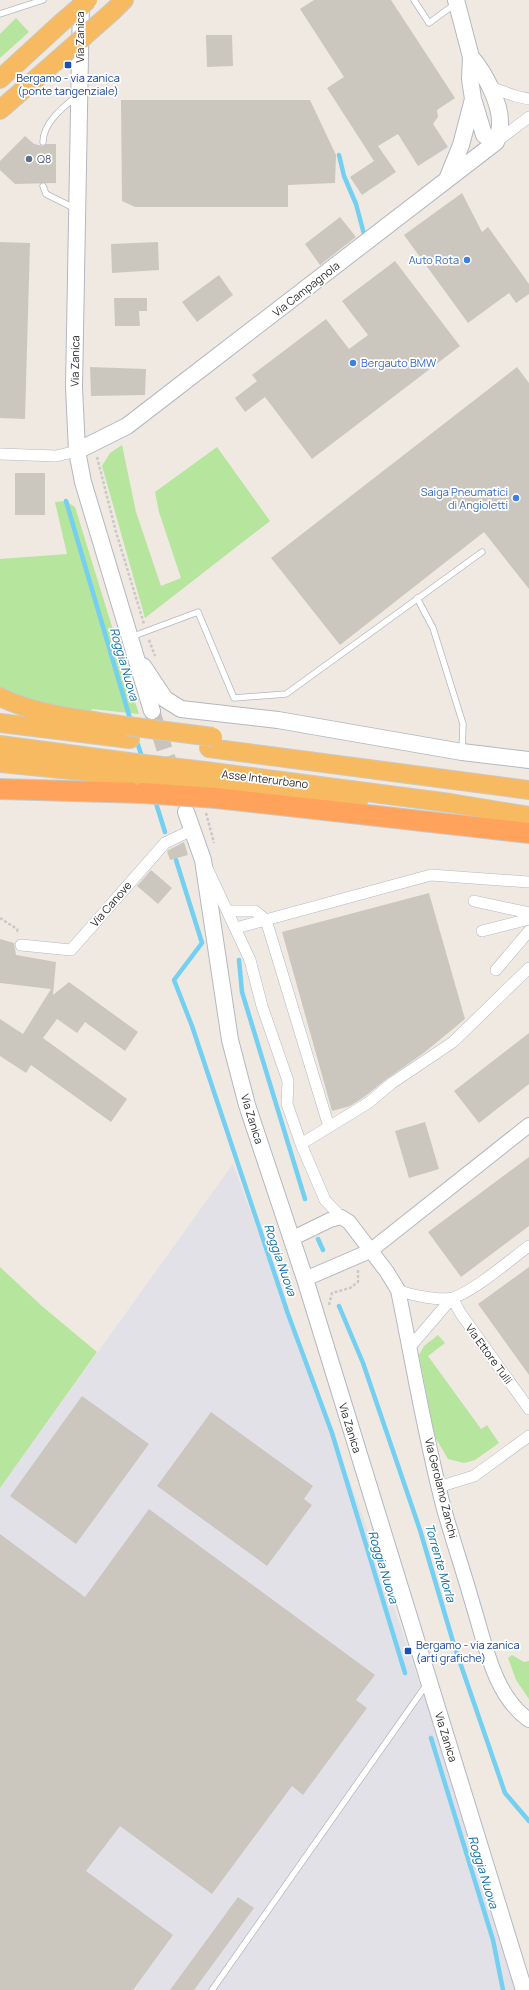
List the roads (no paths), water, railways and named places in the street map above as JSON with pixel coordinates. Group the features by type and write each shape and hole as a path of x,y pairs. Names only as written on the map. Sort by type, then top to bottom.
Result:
{"highway":[{"path":"0,80 88,0"},
{"path":"2,109 118,5"},
{"path":"0,697 24,707 128,732"},
{"path":"0,722 128,732 211,743 274,756 529,790"},
{"name":"Asse Interurbano","path":"0,745 140,778 208,790 435,801 528,822"},
{"path":"0,763 140,778 299,806 507,832 528,822"},
{"path":"0,789 140,778"}],"main road":[{"name":"Via Zanica","path":"81,0 79,211 74,387 76,451 83,482 134,657 152,711"},
{"path":"457,1 471,56 470,79 473,99 484,135 496,142 499,133 500,119 490,87 482,71 471,56"},
{"path":"448,178 461,145 473,99"},
{"name":"Via Campagnola","path":"76,451 94,444 127,426 496,142"},
{"path":"134,657 147,669 165,699 181,708 278,720 462,752 529,760"},
{"name":"Via Zanica","path":"186,812 202,860 236,1064 247,1105 305,1279 524,1990"}],"street":[{"path":"490,87 515,96 529,99"},
{"name":"Via Campagnola","path":"496,142 529,117"},
{"path":"0,454 56,456 76,451"},
{"name":"Via Canove","path":"21,945 71,950 165,843 192,830"},
{"name":"Via Zanica","path":"202,860 228,911 250,960 262,1006 288,1081 287,1104 301,1144 325,1200 341,1217"},
{"path":"236,928 430,875 529,882"},
{"path":"474,901 529,913"},
{"path":"228,911 254,911 266,920 329,1127"},
{"path":"482,931 529,919"},
{"path":"496,970 529,931"},
{"path":"301,1144 345,1117 453,1042 529,968"},
{"path":"305,1279 353,1259 370,1250 529,1125"},
{"path":"291,1239 330,1220 341,1217"},
{"name":"Via Gerolamo Zanchi","path":"341,1217 349,1222 387,1272 398,1290 438,1486 453,1539 494,1669 504,1691 519,1713 529,1720"},
{"path":"410,1347 452,1298 466,1292 529,1246"},
{"path":"398,1290 412,1295 452,1298"},
{"name":"Via Ettore Tulli","path":"452,1298 460,1314 529,1409"},
{"path":"438,1486 474,1476 529,1436"}],"lane":[{"path":"0,14 43,0"},
{"path":"414,0 429,23 457,1"},
{"path":"43,142 43,133 61,108 80,93"},
{"path":"43,186 46,194 79,211"},
{"path":"129,638 198,612 234,698 286,694 482,552"},
{"path":"417,598 432,628 463,724 462,752"},
{"path":"212,1990 428,1682"}],"waterway":[{"path":"339,155 344,176 356,204 364,234"},
{"name":"Roggia Nuova","path":"66,501 131,722"},
{"name":"Roggia Nuova","path":"136,739 143,760"},
{"name":"Roggia Nuova","path":"155,800 165,832"},
{"name":"Roggia Nuova","path":"176,860 202,943 174,980 192,1026 288,1314 332,1433 405,1673"},
{"path":"239,960 242,992 305,1199"},
{"name":"Torrente Morla","path":"318,1239 323,1250"},
{"name":"Torrente Morla","path":"339,1306 363,1363 420,1530 454,1645 505,1793 529,1821"},
{"name":"Roggia Nuova","path":"431,1738 493,1940 503,1990"}],"tunnel":[{"path":"152,711 174,778"}],"place":[{"name":"Bergamo - via zanica (ponte tangenziale)","path":"68,65"},
{"name":"Q8","path":"29,159"},
{"name":"Auto Rota","path":"467,260"},
{"name":"Bergauto BMW","path":"353,363"},
{"name":"Saiga Pneumatici di Angioletti","path":"516,498"},
{"name":"Bergamo - via zanica (arti grafiche)","path":"408,1651"}]}
